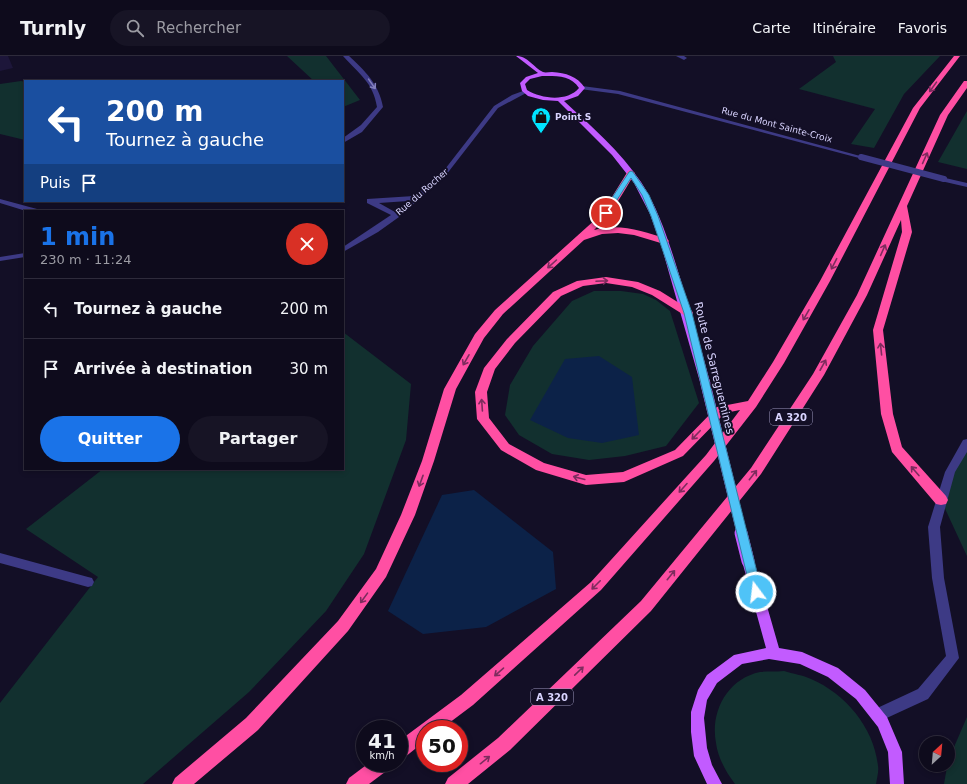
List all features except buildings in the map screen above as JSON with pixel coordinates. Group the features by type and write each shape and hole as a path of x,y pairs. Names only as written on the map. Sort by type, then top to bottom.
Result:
{"highway":[{"path":"440,720 467,700 596,586 710,458 752,404 778,363 826,281 865,204 917,108 957,56"},
{"name":"A 320","path":"454,784 504,744 646,606 756,471 818,375 862,295 944,115 967,83"},
{"path":"181,784 252,724 343,626 381,573 408,515 428,461 450,389 479,336 499,312 581,238 612,206 631,173"},
{"path":"903,206 907,232 878,330 887,414 896,449 941,500"},
{"path":"581,238 603,231 621,230 639,233 664,241"},
{"path":"688,313 656,293 634,284 606,280 581,282 557,294 511,341 490,368 482,392 483,419 510,450 540,467 586,480 624,477 679,453 721,410 752,404"},
{"path":"408,744 416,738"},
{"path":"355,784 371,772"}],"main road":[{"path":"519,56 542,74"},
{"path":"542,74 557,74 570,76 579,82 582,88 575,95 559,99 539,98 525,92 522,84 533,76 542,74"},
{"name":"Route de Sarreguemines","path":"559,99 609,148 631,173 645,195 664,241 688,313 748,561 774,653"},
{"path":"715,784 711,779 698,746 696,715 704,688 722,669 745,657 774,653 803,658 831,670 857,690 878,715 893,744 898,775 897,784"}],"street":[{"path":"344,141 354,136 365,127 380,107 379,96 373,83 346,56"},
{"name":"Rue du Mont Sainte-Croix","path":"582,88 618,92 967,185"},
{"name":"Rue du Rocher","path":"344,249 396,215 444,174 496,107 514,96 525,92"},
{"path":"396,215 370,201 416,198"},
{"path":"0,201 31,210"},
{"path":"0,259 24,255"},
{"path":"878,715 923,694 952,658 938,578 934,527 950,472 967,443"},
{"path":"0,558 88,582"}],"green space":[{"path":"287,56 326,56 360,100 344,107 344,80 313,80"},
{"path":"833,56 940,56 904,94 874,148 851,144 875,109 799,89 836,62"},
{"path":"24,82 24,140 0,134 0,84"},
{"path":"967,111 967,169 938,162"},
{"path":"594,291 621,291 643,294 656,300 670,311 699,403 666,446 625,456 589,460 552,454 519,435 505,415 510,385 533,346 572,301"},
{"path":"344,333 411,384 406,440 364,554 326,611 249,692 143,784 0,784 0,703 98,577 26,529 102,470 344,470"},
{"path":"967,443 967,556 941,500"},
{"path":"784,671 808,678 824,685 847,703 856,714 871,738 875,752 878,768 876,784 735,784 723,765 716,743 716,720 723,698 730,689 748,676 760,672"},
{"path":"967,717 967,784 944,784 946,772 955,772 955,745"}],"water":[{"path":"599,356 632,377 639,435 602,443 568,438 530,420 565,359"},
{"path":"474,490 553,552 556,589 486,627 423,634 388,611 442,495"}],"place":[{"name":"Point S","path":"541,134"}],"route":[{"path":"606,213 612,206 631,173 645,195 655,216 688,313 756,592"}]}
